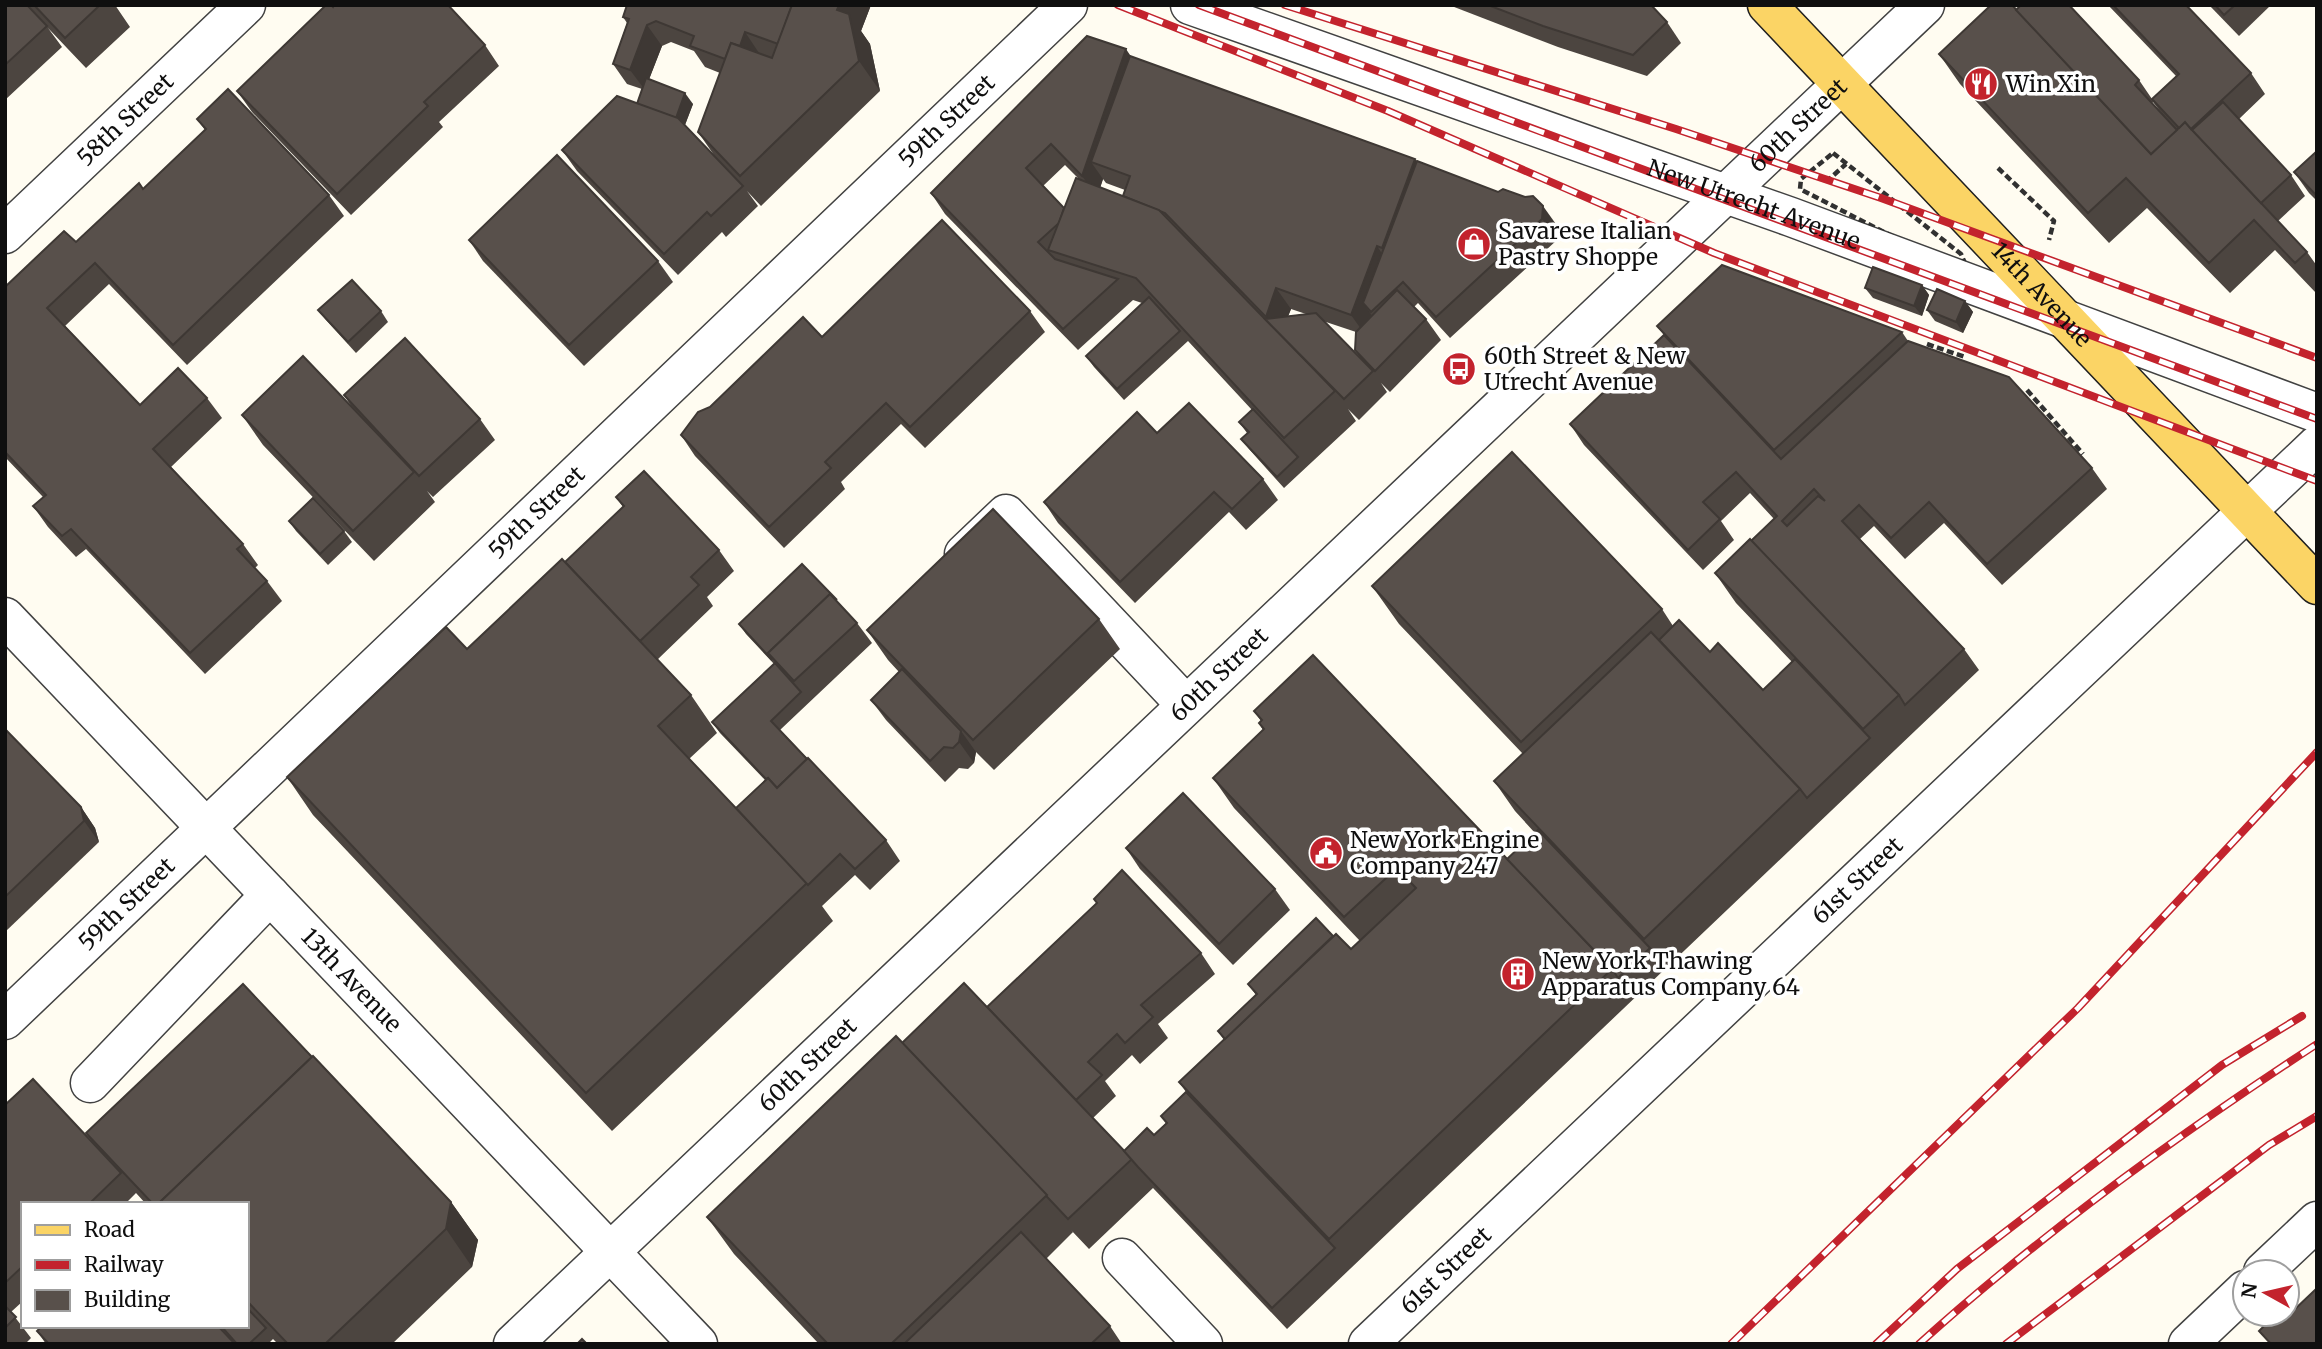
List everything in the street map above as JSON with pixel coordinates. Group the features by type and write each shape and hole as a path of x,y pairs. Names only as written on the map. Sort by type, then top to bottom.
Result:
{"main road":[{"name":"14th Avenue","path":"1767,5 2311,579"}],"street":[{"name":"58th Street","path":"5,234 246,5"},
{"name":"59th Street","path":"5,1020 1068,5"},
{"name":"New Utrecht Avenue","path":"1190,5 1726,194 2317,413"},
{"name":"60th Street","path":"513,1344 1925,5"},
{"name":"61st Street","path":"1368,1344 2317,445"},
{"path":"936,579 1006,514 1186,705"},
{"name":"13th Avenue","path":"5,617 698,1344"},
{"path":"90,1083 270,895"},
{"path":"2278,1258 2317,1221"},
{"path":"1122,1258 1203,1344"},
{"path":"2188,1344 2231,1303"}],"path":[{"path":"1811,195 1846,164"},
{"path":"1998,168 2054,222 2047,246"},
{"path":"1927,344 1965,356"},
{"path":"2027,390 2083,454"}],"building":[{"path":"5,5 27,5 47,26 5,65"},
{"path":"34,5 100,5 65,38"},
{"path":"326,5 448,5 485,45 424,102 428,106 337,194 237,91"},
{"path":"627,5 792,5 778,44 745,32 740,46 731,43 725,59 690,46 694,36 656,21 647,25 630,70 613,64 629,19 623,17"},
{"path":"792,5 839,5 837,10 849,14 859,61 740,176 698,132 731,43 772,58"},
{"path":"1488,5 1651,5 1667,22 1633,55"},
{"path":"1991,5 2012,5 2151,154 2185,122 2307,252 2295,263 2254,220 2209,263 2126,178 2088,213 1939,54"},
{"path":"2021,5 2069,5 2139,80 2135,85 2177,130 2151,154 2016,10"},
{"path":"2113,5 2186,5 2251,73 2191,129 2185,122 2179,128 2152,99 2179,74"},
{"path":"2215,5 2235,5 2224,15"},
{"path":"1087,36 1126,49 1082,176 1051,144 1026,168 1064,208 1059,223 1038,242 1055,259 1118,279 1063,329 931,193"},
{"path":"1130,56 1415,159 1382,248 1377,246 1351,315 1276,288 1266,317 1165,213 1123,196 1130,176 1091,162"},
{"path":"646,78 685,93 676,118 637,104"},
{"path":"228,89 329,195 173,345 95,263 47,308 140,405 178,368 207,398 153,449 243,544 237,549 267,581 190,653 71,529 62,536 33,506 46,495 5,452 5,287 64,231 76,242 139,183 143,189 206,129 197,119"},
{"path":"617,96 678,118 743,186 711,216 707,212 664,254 562,150"},
{"path":"2223,102 2291,175 2261,203 2192,130"},
{"path":"2317,151 2317,196 2294,172"},
{"path":"557,155 658,261 569,345 469,240"},
{"path":"1417,161 1498,192 1503,189 1525,197 1533,196 1543,206 1542,219 1436,317 1403,282 1371,312 1363,303"},
{"path":"1076,178 1159,210 1335,391 1284,438 1136,278 1048,250"},
{"path":"942,220 1030,311 910,427 886,403 825,462 831,468 769,527 681,435 698,412 710,407 803,317 822,337"},
{"path":"1722,265 1902,332 1774,450 1657,326"},
{"path":"1873,267 1922,285 1914,306 1865,288"},
{"path":"352,280 381,311 348,342 318,310"},
{"path":"1937,289 1965,301 1956,322 1927,310"},
{"path":"1397,290 1426,319 1375,371 1355,350 1356,332"},
{"path":"1149,297 1180,331 1117,389 1086,356"},
{"path":"1316,313 1373,371 1344,399 1265,319"},
{"path":"1664,335 1781,459 1908,341 2009,377 2092,468 1987,564 1929,502 1891,538 1859,505 1842,521 1964,649 1905,705 1899,695 1751,541 1777,516 1736,472 1703,502 1720,519 1688,550 1570,424","holes":["1814,489 1825,501 1818,496 1787,526 1782,521"]},
{"path":"405,338 480,419 419,476 344,395"},
{"path":"303,356 414,472 353,531 242,415"},
{"path":"1189,403 1263,479 1232,509 1214,492 1120,582 1044,502 1137,412 1157,433"},
{"path":"1253,409 1298,457 1277,477 1241,439 1249,432 1239,422"},
{"path":"1512,452 1662,609 1521,742 1372,586"},
{"path":"644,471 719,550 691,577 699,585 640,641 565,562 624,506 616,497"},
{"path":"313,498 344,531 320,554 289,521"},
{"path":"993,509 1099,619 973,740 867,630"},
{"path":"1750,539 1899,695 1863,729 1715,573"},
{"path":"562,559 691,695 658,726 807,883 586,1093 287,777 446,627 467,649"},
{"path":"802,564 837,600 830,594 768,653 772,660 739,624"},
{"path":"830,594 857,623 794,681 768,653"},
{"path":"1679,620 1710,652 1718,643 1763,690 1795,659 1870,738 1807,798 1659,640"},
{"path":"1651,632 1800,789 1644,939 1494,781"},
{"path":"1313,655 1612,969 1329,1239 1179,1082 1336,934 1351,949 1416,888 1397,868 1344,917 1213,778 1264,729 1259,723 1262,720 1254,711"},
{"path":"775,663 801,692 771,721 807,759 777,788 712,722"},
{"path":"902,669 961,731 959,742 953,748 944,747 930,761 871,700"},
{"path":"5,729 81,807 84,821 5,897"},
{"path":"808,758 886,840 855,869 840,854 808,885 736,808 768,778 777,788"},
{"path":"1183,793 1275,889 1219,944 1126,848"},
{"path":"1538,830 1650,948 1618,978 1507,859"},
{"path":"1122,870 1201,953 1141,1005 1153,1017 1125,1043 1117,1034 1088,1062 1102,1075 1076,1100 987,1007 1097,903 1094,899"},
{"path":"1316,918 1333,936 1225,1039 1218,1031 1257,994 1248,984"},
{"path":"964,983 1132,1159 1068,1219 902,1043"},
{"path":"243,984 312,1057 160,1202 151,1202 86,1133"},
{"path":"896,1036 1047,1195 891,1344 828,1344 707,1217"},
{"path":"313,1056 451,1202 446,1229 325,1344 288,1344 248,1302 248,1202 160,1202"},
{"path":"33,1079 121,1173 91,1202 21,1202 21,1268 5,1283 5,1105"},
{"path":"1186,1092 1335,1248 1272,1308 1124,1151 1147,1128 1154,1135 1167,1123 1161,1116"},
{"path":"1021,1232 1110,1326 1091,1344 904,1344"},
{"path":"2317,1288 2317,1344 2271,1344 2259,1331 2262,1328 2301,1328 2301,1303"},
{"path":"5,1306 16,1317 5,1328"},
{"path":"248,1309 266,1328 249,1344 237,1344 223,1328 248,1328"},
{"path":"40,1328 220,1328 235,1344 49,1344 37,1331"}],"railway":[{"path":"1118,5 1388,111 1714,253 2317,481"},
{"path":"1199,5 2317,419"},
{"path":"1285,5 1676,129 1881,198 2317,358"},
{"path":"1731,1344 2078,1008 2317,752"},
{"path":"1876,1344 1957,1269 2222,1065 2302,1016"},
{"path":"1919,1344 2013,1263 2112,1186 2317,1044"},
{"path":"2006,1344 2269,1145 2317,1116"}],"place":[{"name":"Win Xin","path":"1981,84"},
{"name":"Savarese Italian Pastry Shoppe","path":"1474,244"},
{"name":"60th Street & New Utrecht Avenue","path":"1459,369"},
{"name":"New York Engine Company 247","path":"1326,853"},
{"name":"New York Thawing Apparatus Company 64","path":"1518,974"}]}
